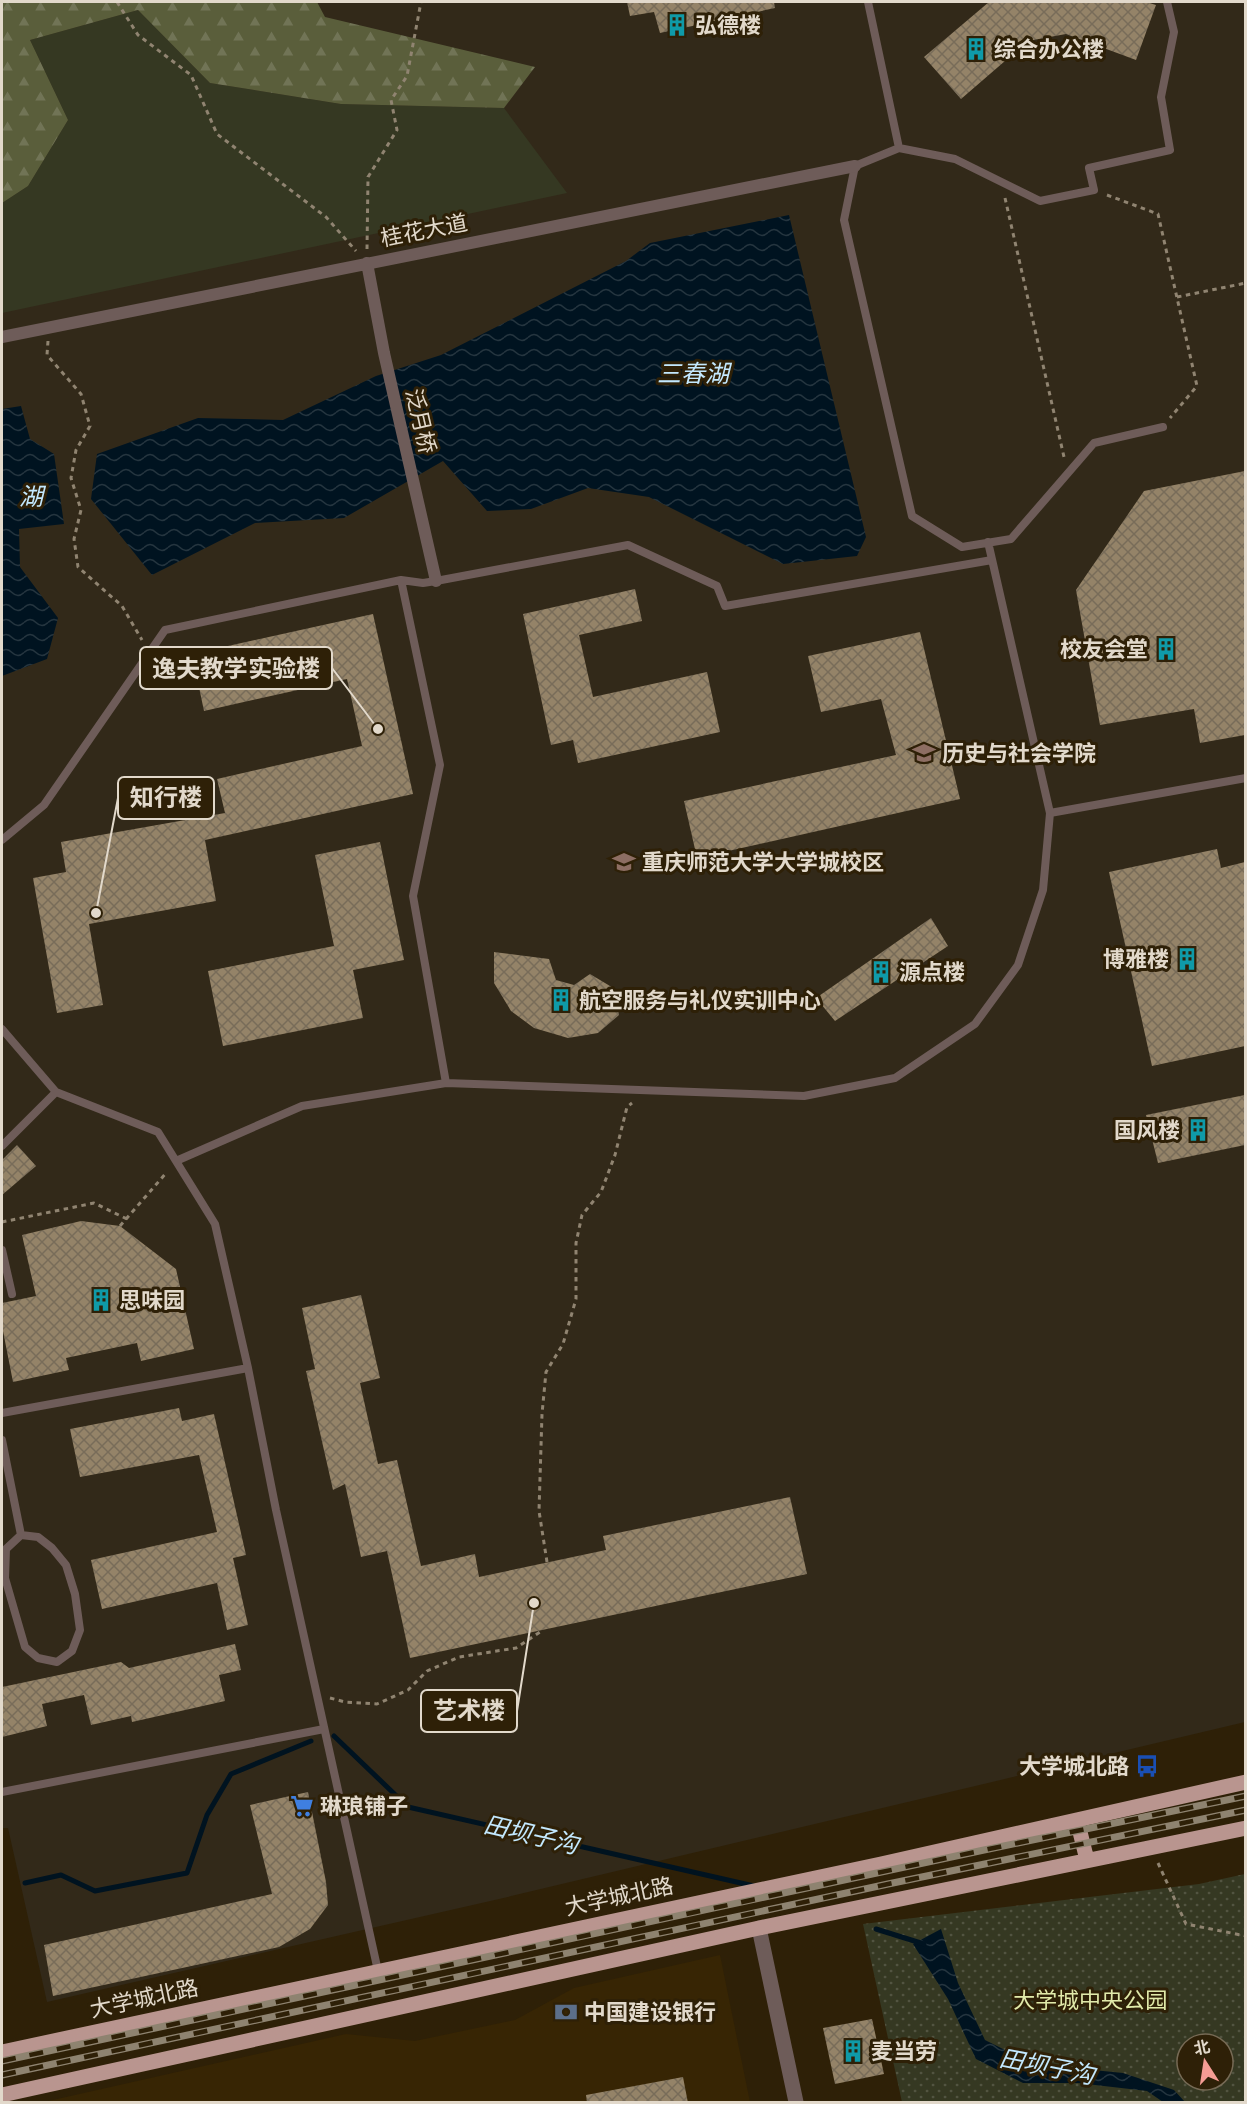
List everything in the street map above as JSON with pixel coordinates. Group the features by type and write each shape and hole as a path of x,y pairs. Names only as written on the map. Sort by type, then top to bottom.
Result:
{"main road":[{"name":"大学城北路","path":"2,2052 881,1864 1245,1782"},
{"path":"1077,1820 1087,1860"},
{"path":"2,2095 759,1928 1245,1828"}],"street":[{"name":"桂花大道","path":"2,337 855,166"},
{"name":"泛月桥","path":"367,263 384,352 436,581"},
{"path":"759,1928 796,2103"}],"lane":[{"path":"868,2 899,148"},
{"path":"1163,427 1094,443 1011,538 962,547 912,516 844,220 855,166 899,148 955,159 1040,201 1094,190 1089,168 1170,150 1161,97 1174,32 1167,2"},
{"path":"176,1161 302,1106 446,1083 804,1096 895,1078 975,1024 1018,965 1043,890 1050,813 988,542"},
{"path":"2,840 44,805 165,630 401,580 423,583 436,581 628,545 717,586 725,606 992,560"},
{"path":"401,580 440,765 413,896 446,1083"},
{"path":"1050,813 1245,778"},
{"path":"2,1029 56,1092 158,1132 215,1224 248,1368 278,1522 378,1971"},
{"path":"2,1146 56,1092"},
{"path":"2,1250 12,1294"},
{"path":"2,1413 248,1368"},
{"path":"2,1440 21,1535"},
{"path":"21,1535 38,1537 52,1548 66,1565 75,1594 80,1630 72,1651 57,1662 38,1658 25,1647 5,1578 6,1549 21,1535"},
{"path":"2,1792 324,1729"}],"path":[{"path":"117,2 138,35 191,75 217,134 326,217 367,263"},
{"path":"367,263 368,177 397,130 391,100 407,76 421,2"},
{"path":"1002,182 1067,474"},
{"path":"1094,190 1158,214 1197,386 1163,427"},
{"path":"1177,297 1245,283"},
{"path":"48,327 47,355 81,394 90,426 76,450 70,478 81,510 74,539 78,567 122,606 150,652"},
{"path":"547,1562 539,1511 542,1414 546,1372 563,1344 576,1299 576,1243 582,1215 601,1192 615,1155 627,1107 651,1090"},
{"path":"120,1226 176,1161"},
{"path":"2,1222 94,1203 127,1219"},
{"path":"316,1695 345,1702 377,1704 408,1690 427,1671 459,1657 516,1648 543,1630"},
{"path":"1150,1847 1186,1924 1245,1936"}],"shaded area":[{"name":"重庆师范大学大学城校区","path":"2,2 1245,2 1245,1722 499,1899 47,2002 8,1828 2,1828"},
{"path":"720,1955 750,2102 44,2102 346,2034 415,2041 515,2020 574,1988"}],"green space":[{"path":"2,2 317,2 325,17 535,67 504,108 341,104 210,83 138,10 30,40 68,120 28,186 2,203"},
{"path":"138,10 210,83 341,104 504,108 567,193 2,313 2,203 28,186 68,120 30,40"},
{"name":"大学城中央公园","path":"1245,1874 1245,2102 902,2102 863,1924 1199,1884"}],"water":[{"name":"三春湖","path":"789,215 866,537 857,556 783,564 649,497 588,488 531,509 487,511 443,461 344,518 255,523 152,575 91,499 97,454 198,418 283,420 376,376 441,355 626,261 650,243"},
{"name":"湖","path":"21,406 30,439 54,454 64,524 19,529 20,567 58,618 47,659 2,676 2,409"},
{"path":"941,1929 958,1983 985,2040 1033,2064 1123,2073 1174,2090 1185,2102 1163,2102 1147,2091 1078,2083 1023,2083 976,2059 948,1999 913,1944"}],"building":[{"name":"弘德楼","path":"627,2 774,2 775,8 660,33 654,12 630,16"},
{"name":"综合办公楼","path":"989,2 1146,2 1156,5 1136,60 1066,34 1028,41 961,99 924,57"},
{"name":"校友会堂","path":"1245,471 1245,735 1200,743 1194,709 1100,725 1076,590 1144,491"},
{"path":"635,589 642,621 579,635 593,697 707,672 720,732 578,763 573,740 551,745 523,614"},
{"path":"373,614 413,794 205,840 216,901 89,924 103,1005 57,1013 33,878 66,872 61,842 225,813 217,779 362,746 347,679 204,711 192,654"},
{"path":"920,632 960,799 697,858 684,801 896,755 881,699 821,712 808,656"},
{"path":"380,842 404,960 353,970 363,1018 223,1046 208,971 334,946 315,855"},
{"name":"博雅楼","path":"1217,849 1221,868 1245,862 1245,1046 1152,1066 1109,872"},
{"name":"源点楼","path":"931,918 948,946 835,1021 816,998"},
{"name":"航空服务与礼仪实训中心","path":"494,952 549,959 556,980 574,985 590,974 615,989 619,1015 598,1033 568,1038 534,1028 511,1011 494,983"},
{"name":"国风楼","path":"1245,1095 1245,1145 1158,1163 1146,1115"},
{"path":"17,1145 36,1166 2,1195 2,1160"},
{"name":"思味园","path":"81,1221 120,1226 176,1269 194,1349 141,1361 137,1343 66,1358 69,1370 13,1382 2,1326 2,1303 36,1296 22,1235"},
{"path":"361,1295 380,1378 360,1383 378,1464 397,1460 421,1566 475,1554 479,1577 606,1550 603,1536 790,1497 807,1574 410,1658 387,1551 361,1557 345,1484 333,1490 306,1371 315,1369 302,1308"},
{"path":"179,1408 182,1421 214,1414 246,1555 233,1558 248,1625 227,1630 217,1583 102,1609 91,1560 217,1532 199,1455 80,1477 70,1429"},
{"path":"235,1644 241,1670 219,1675 225,1701 132,1722 131,1716 91,1725 84,1695 42,1704 47,1726 2,1737 2,1687 121,1662 129,1668"},
{"path":"308,1792 326,1882 328,1905 310,1929 279,1947 53,1996 44,1945 272,1894 250,1805"},
{"name":"麦当劳","path":"872,2019 884,2074 835,2084 823,2028"},
{"path":"683,2077 688,2103 587,2103 586,2095"}],"waterway":[{"name":"田坝子沟","path":"334,1736 408,1807 754,1886"},
{"name":"田坝子沟","path":"25,1883 61,1875 95,1891 187,1873 207,1815 231,1774 311,1741"},
{"name":"田坝子沟","path":"876,1929 924,1944"}],"railway":[{"path":"2,2061 1246,1796"},
{"path":"2,2075 888,1884 1246,1810"}],"place":[{"name":"弘德楼","path":"677,25"},
{"name":"综合办公楼","path":"976,49"},
{"name":"校友会堂","path":"1166,649"},
{"name":"逸夫教学实验楼","path":"378,729"},
{"name":"历史与社会学院","path":"924,753"},
{"name":"重庆师范大学大学城校区","path":"624,862"},
{"name":"知行楼","path":"96,913"},
{"name":"博雅楼","path":"1187,959"},
{"name":"源点楼","path":"881,972"},
{"name":"航空服务与礼仪实训中心","path":"561,1000"},
{"name":"国风楼","path":"1198,1130"},
{"name":"思味园","path":"101,1300"},
{"name":"艺术楼","path":"534,1603"},
{"name":"大学城北路","path":"1147,1766"},
{"name":"琳琅铺子","path":"302,1806"},
{"name":"中国建设银行","path":"566,2012"},
{"name":"麦当劳","path":"853,2051"}]}
